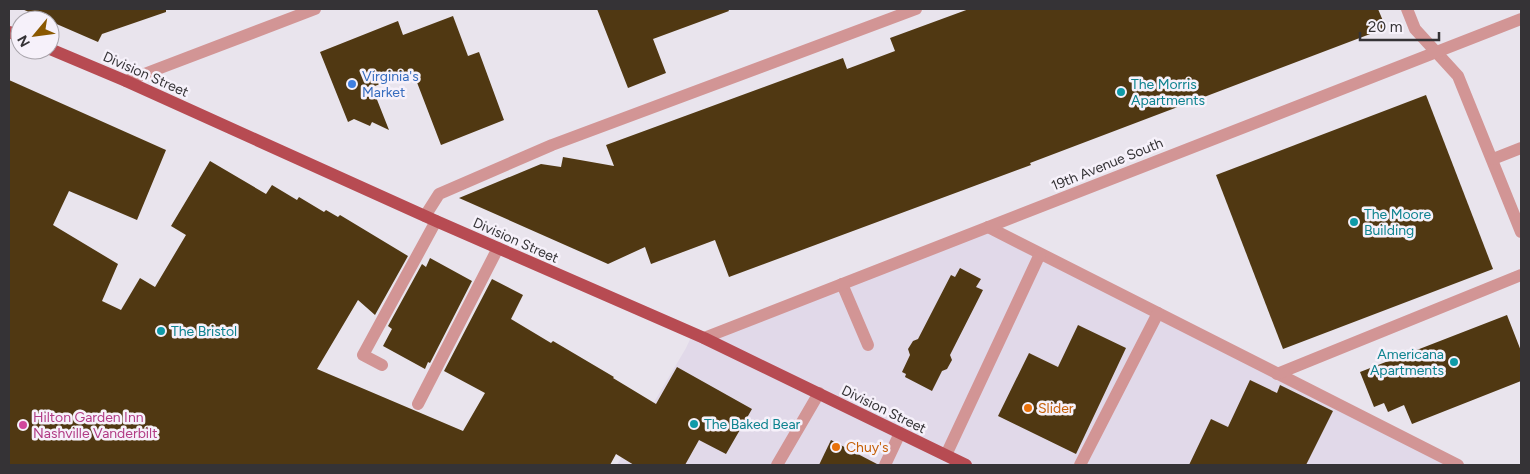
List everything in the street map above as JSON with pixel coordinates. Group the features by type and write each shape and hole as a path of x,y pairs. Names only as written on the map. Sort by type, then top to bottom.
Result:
{"main road":[{"name":"Division Street","path":"60,53 704,338 966,465"}],"street":[{"path":"126,81 315,9"},
{"path":"382,365 363,355 430,218 439,194 552,145 916,9"},
{"path":"1407,9 1415,29 1458,76 1521,232"},
{"name":"19th Avenue South","path":"704,338 1521,19"},
{"path":"1493,159 1521,148"},
{"path":"988,227 1458,465"},
{"path":"418,404 498,248"},
{"path":"946,455 1040,254"},
{"path":"1277,374 1521,275"},
{"path":"842,284 868,345"},
{"path":"1080,465 1158,313"},
{"path":"777,465 818,393"},
{"path":"885,465 900,433"}],"shaded area":[{"path":"988,227 1458,465 617,465 693,333 705,338"}],"building":[{"path":"22,9 166,9 166,12 102,34 98,42 60,26 60,10"},
{"path":"597,9 728,9 729,11 653,39 666,73 628,88"},
{"path":"969,9 1378,9 1386,28 1030,163 1031,165 729,277 715,240 651,264 645,247 608,264 459,198 541,164 561,167 563,157 614,166 606,145 843,58 847,69 895,51 890,38"},
{"path":"453,16 468,56 479,52 504,120 441,145 413,72 372,87 389,130 372,122 370,126 354,119 348,122 320,52 398,21 403,35"},
{"path":"9,80 166,150 137,220 69,191 53,225 118,264 102,301 121,310 140,278 155,287 186,235 171,226 210,161 266,194 272,185 297,200 299,197 324,212 326,210 338,217 340,215 408,256 375,315 358,300 317,369 463,431 485,393 444,371 492,279 523,295 511,319 551,343 553,341 656,404 677,367 752,409 726,454 699,440 685,465 634,465 616,454 610,465 9,465"},
{"name":"The Moore Building","path":"1426,95 1493,269 1283,349 1216,175"},
{"path":"430,258 472,281 430,363 428,362 425,369 383,346 392,329 388,326 422,264 426,267"},
{"path":"960,268 981,279 976,287 983,290 950,355 952,360 947,369 942,371 932,391 905,377 906,374 902,372 910,355 908,349 913,341 918,339 951,275 955,277"},
{"name":"Americana Apartments","path":"1507,315 1521,351 1521,381 1412,424 1404,405 1388,412 1384,403 1374,407 1360,372"},
{"path":"1078,325 1126,348 1076,454 998,416 1029,353 1058,367"},
{"path":"1250,380 1277,393 1280,385 1333,411 1306,465 1189,465 1211,419 1228,427"},
{"name":"Chuy's","path":"831,440 877,464 877,465 819,465"}],"place":[{"name":"Virginia's Market","path":"352,84"},
{"name":"The Morris Apartments","path":"1121,92"},
{"name":"The Moore Building","path":"1354,222"},
{"name":"The Bristol","path":"161,331"},
{"name":"Americana Apartments","path":"1454,362"},
{"name":"Slider","path":"1028,408"},
{"name":"The Baked Bear","path":"694,424"},
{"name":"Hilton Garden Inn Nashville Vanderbilt","path":"23,425"},
{"name":"Chuy's","path":"836,447"}]}
